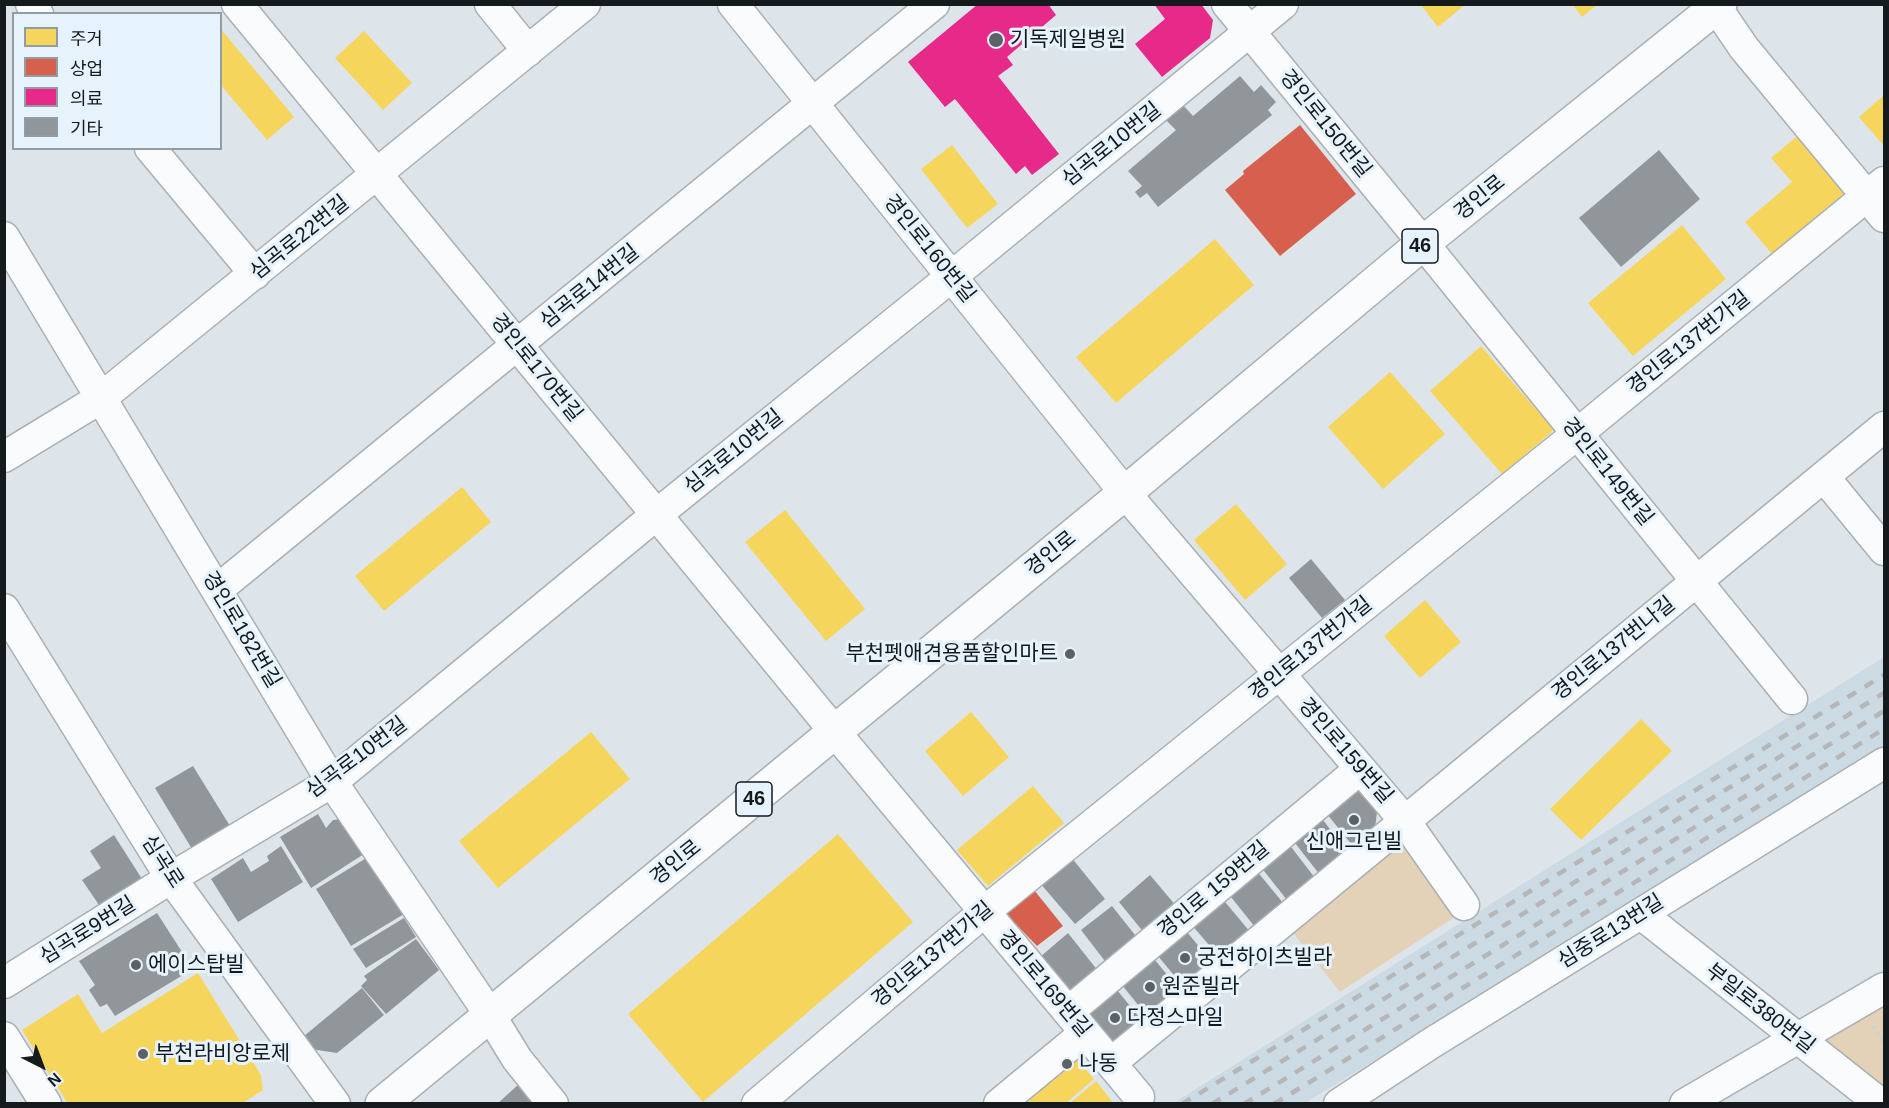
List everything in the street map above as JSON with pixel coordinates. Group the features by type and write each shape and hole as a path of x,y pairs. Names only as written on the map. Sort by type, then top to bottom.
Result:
{"main road":[{"name":"경인로","path":"382,1104 1125,493 1424,243 1717,5"}],"street":[{"name":"경인로170번길","path":"237,4 835,732"},
{"path":"490,4 528,51"},
{"name":"심곡로22번길","path":"4,457 101,398 585,4"},
{"name":"경인로160번길","path":"733,4 1125,493"},
{"name":"심곡로14번길","path":"217,590 934,4"},
{"name":"경인로150번길","path":"1227,4 1424,243"},
{"name":"심곡로10번길","path":"171,879 332,782 1283,4"},
{"path":"1717,5 1744,48 1879,199"},
{"path":"152,150 255,274"},
{"name":"경인로137번가길","path":"756,1104 984,912 1577,434 1879,199"},
{"name":"경인로182번길","path":"4,237 332,782 490,1015 517,1059 553,1104"},
{"name":"경인로149번길","path":"1424,243 1792,699"},
{"name":"경인로137번나길","path":"1111,1063 1884,427"},
{"path":"1824,477 1884,550"},
{"name":"경인로159번길","path":"1125,493 1405,821 1464,905"},
{"name":"심곡로","path":"4,609 171,879 335,1104"},
{"name":"경인로169번길","path":"835,732 1139,1097"},
{"name":"심중로13번길","path":"1339,1104 1430,1044 1884,763"},
{"name":"경인로 159번길","path":"999,1104 1077,1022 1360,769"},
{"name":"심곡로9번길","path":"4,983 171,879"},
{"name":"부일로380번길","path":"1641,914 1881,1104"},
{"path":"1685,1104 1884,988"},
{"path":"4,1037 46,1104"}],"shaded area":[{"path":"1884,657 1884,747 1305,1103 1172,1104"},
{"path":"1403,833 1461,913 1340,992 1287,925"},
{"path":"1884,988 1884,1103 1796,1038"}],"building: 주거":[{"path":"1420,4 1466,4 1438,27"},
{"path":"1572,4 1598,4 1582,17"},
{"path":"222,30 294,117 267,140 222,86"},
{"path":"364,31 412,83 383,110 335,58"},
{"path":"1884,95 1884,146 1859,117"},
{"path":"1802,132 1849,189 1772,254 1745,222 1792,182 1771,158"},
{"path":"952,145 998,204 967,228 921,169"},
{"path":"1682,225 1726,279 1633,356 1588,303"},
{"path":"1215,239 1254,285 1116,403 1076,357"},
{"path":"1481,346 1554,430 1502,474 1430,391"},
{"path":"1390,372 1445,434 1383,489 1328,427"},
{"path":"462,487 491,522 384,611 355,576"},
{"path":"1236,504 1287,564 1245,600 1194,540"},
{"path":"785,510 865,609 826,641 745,542"},
{"path":"1425,600 1461,642 1420,678 1384,636"},
{"path":"971,712 1009,757 963,796 925,751"},
{"path":"1641,719 1672,751 1581,840 1550,809"},
{"path":"591,732 630,779 498,888 459,841"},
{"path":"1033,786 1064,823 988,886 957,850"},
{"path":"838,834 913,922 703,1102 628,1014"},
{"name":"부천라비앙로제","path":"198,973 261,1075 263,1090 241,1104 68,1104 22,1030 78,994 102,1033"},
{"name":"나동","path":"1069,1050 1094,1079 1065,1104 1032,1104 1021,1090"},
{"path":"1096,1081 1114,1104 1069,1104"}],"building: 상업":[{"path":"1300,125 1356,194 1280,256 1225,190 1244,174 1243,171"},
{"path":"1030,885 1063,926 1037,946 1008,916 1007,903"}],"building: 의료":[{"path":"978,4 1048,4 1056,15 1007,57 1013,65 998,76 1059,154 1032,175 1025,166 1016,174 955,99 945,107 908,62"},
{"path":"1154,4 1201,4 1213,20 1210,38 1162,77 1135,44 1165,19"}],"building: 기타":[{"path":"1240,76 1254,92 1261,85 1276,102 1268,110 1272,115 1158,207 1147,193 1140,198 1135,192 1142,186 1128,171 1176,130 1165,119 1182,104 1193,116"},
{"path":"1659,150 1700,199 1621,267 1579,218"},
{"path":"1311,559 1345,600 1322,618 1289,578"},
{"path":"193,766 230,826 192,849 155,788"},
{"name":"신애그린빌","path":"1353,782 1377,812 1375,828 1353,846 1322,808"},
{"path":"1317,812 1348,853 1320,875 1288,834"},
{"path":"318,814 326,828 333,820 340,819 364,854 311,888 280,837"},
{"path":"114,835 142,879 99,905 82,880 101,868 90,851"},
{"path":"1285,839 1315,878 1287,900 1257,862"},
{"path":"281,846 303,882 238,922 211,879 243,858 251,872 269,861 267,856"},
{"path":"368,857 404,914 351,946 316,889"},
{"path":"1071,857 1105,899 1075,924 1040,883"},
{"path":"1251,864 1284,904 1255,927 1223,887"},
{"path":"1150,875 1177,907 1145,934 1119,902"},
{"path":"1221,897 1251,933 1221,959 1190,923"},
{"path":"1112,906 1139,940 1108,965 1081,930"},
{"name":"에이스탑빌","path":"157,913 193,969 115,1016 107,1004 100,1007 89,990 95,985 79,961"},
{"path":"404,918 416,937 366,968 353,949"},
{"name":"궁전하이츠빌라","path":"1182,926 1216,967 1187,991 1153,950"},
{"path":"1068,933 1102,976 1080,993 1066,990 1040,957"},
{"path":"416,939 439,970 386,1014 361,986 367,980 364,976"},
{"name":"원준빌라","path":"1150,954 1183,994 1151,1021 1118,980"},
{"name":"다정스마일","path":"1113,985 1147,1027 1112,1046 1082,1009"},
{"path":"362,988 384,1015 337,1053 311,1049 304,1036"},
{"path":"519,1084 536,1104 497,1104"}],"railway":[{"path":"1182,1104 1884,675"},
{"path":"1212,1104 1884,693"},
{"path":"1244,1104 1884,711"},
{"path":"1274,1104 1884,729"}],"place":[{"name":"기독제일병원","path":"996,40"},
{"name":"부천펫애견용품할인마트","path":"1070,654"},
{"name":"신애그린빌","path":"1354,820"},
{"name":"궁전하이츠빌라","path":"1185,958"},
{"name":"에이스탑빌","path":"136,965"},
{"name":"원준빌라","path":"1150,987"},
{"name":"다정스마일","path":"1115,1018"},
{"name":"부천라비앙로제","path":"143,1054"},
{"name":"나동","path":"1067,1064"}]}
